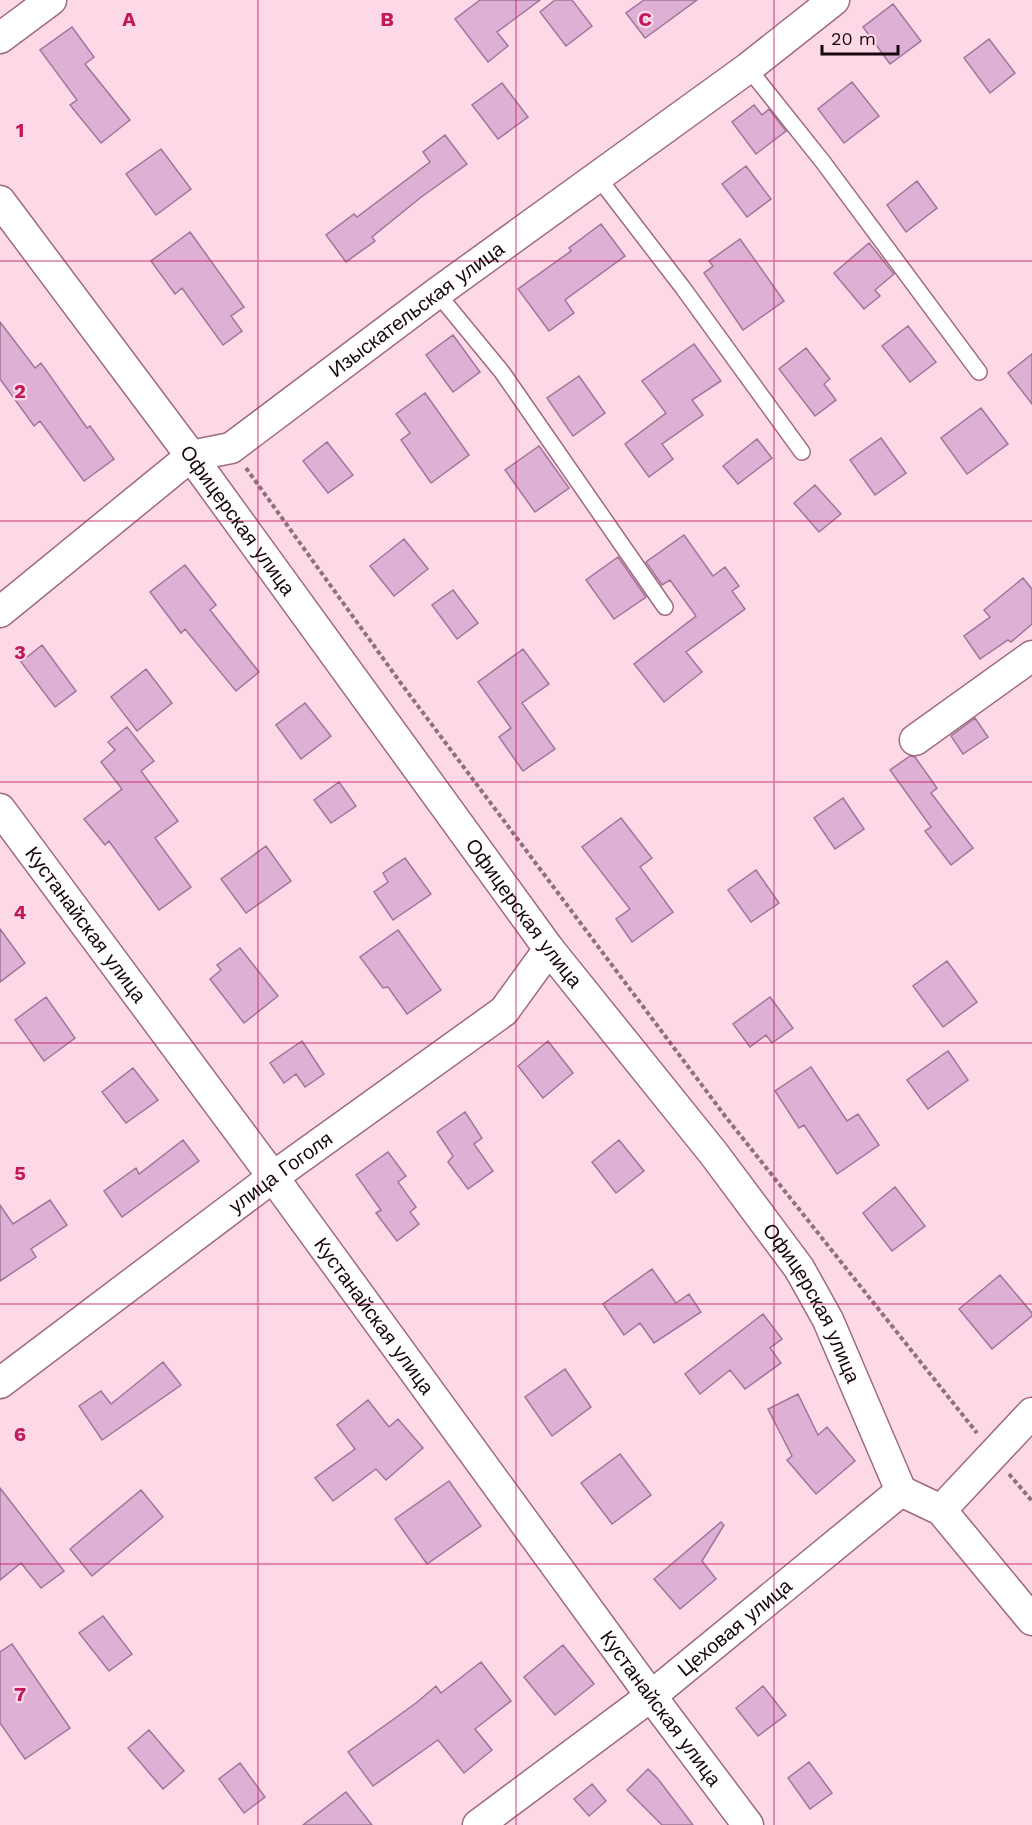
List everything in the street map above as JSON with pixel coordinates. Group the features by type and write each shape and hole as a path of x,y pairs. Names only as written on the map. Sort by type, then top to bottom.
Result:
{"street":[{"path":"0,38 51,0"},
{"name":"Изыскательская улица","path":"0,612 191,456 231,448 437,293 748,68 834,0"},
{"name":"Офицерская улица","path":"0,201 191,456 549,949 714,1154 799,1268 828,1320 901,1491"},
{"path":"915,740 1032,656"},
{"name":"Кустанайская улица","path":"0,808 748,1825"},
{"name":"улица Гоголя","path":"0,1383 273,1177 504,1011 549,949"},
{"path":"941,1510 1032,1413"},
{"path":"901,1491 941,1510 1032,1620"},
{"name":"Цеховая улица","path":"478,1825 651,1696 901,1491"}],"lane":[{"path":"748,68 830,171 979,372"},
{"path":"597,176 683,288 801,452"},
{"path":"437,293 502,372 665,607"}],"path":[{"path":"231,448 400,682 573,910 725,1116 1032,1501"}],"building":[{"path":"480,0 540,0 497,32 508,46 488,62 455,19"},
{"path":"555,0 572,0 592,26 566,46 540,12"},
{"path":"644,0 697,0 645,38 626,13"},
{"path":"893,4 921,41 890,64 863,27"},
{"path":"72,27 94,57 85,64 130,120 101,143 70,105 77,100 40,50"},
{"path":"989,39 1015,73 990,93 964,58"},
{"path":"852,82 879,116 844,143 818,109"},
{"path":"502,83 528,117 498,139 472,105"},
{"path":"754,105 762,115 769,109 786,131 756,154 732,122"},
{"path":"445,135 467,164 420,198 372,237 375,241 346,262 326,235 354,214 357,217 430,162 423,152"},
{"path":"161,149 191,189 156,215 126,174"},
{"path":"746,166 771,199 747,217 722,184"},
{"path":"917,181 937,208 906,232 887,205"},
{"path":"601,224 625,256 565,300 574,313 549,331 518,289 571,251 569,248"},
{"path":"190,232 244,307 231,316 242,331 223,345 182,288 175,294 151,261"},
{"path":"740,239 784,301 743,330 704,273 713,266 709,261"},
{"path":"869,243 894,274 875,290 880,296 864,309 834,273"},
{"path":"0,322 35,368 41,363 87,428 90,426 114,459 84,481 40,421 34,426 0,379"},
{"path":"908,326 936,362 910,382 882,346"},
{"path":"453,335 480,372 453,392 426,355"},
{"path":"694,344 721,381 692,400 703,415 662,444 673,459 649,477 625,444 666,413 642,381"},
{"path":"806,348 830,379 824,384 836,400 815,416 779,369"},
{"path":"1032,354 1032,404 1008,373"},
{"path":"579,376 605,413 573,436 547,398"},
{"path":"425,393 469,455 431,483 401,440 410,433 396,414"},
{"path":"981,408 1008,444 967,474 941,438"},
{"path":"881,438 906,473 875,495 850,460"},
{"path":"757,439 772,458 738,484 723,466"},
{"path":"327,442 353,475 328,493 303,461"},
{"path":"539,446 569,488 535,512 505,470"},
{"path":"815,485 841,514 819,532 794,503"},
{"path":"684,535 713,576 725,567 739,586 732,591 745,609 686,652 702,672 664,702 634,664 696,616 670,580 662,585 646,562"},
{"path":"404,539 428,569 394,596 370,566"},
{"path":"618,557 646,597 614,619 586,580"},
{"path":"185,565 216,605 210,610 259,672 236,691 185,629 181,633 150,592"},
{"path":"1023,578 1032,589 1032,624 1011,642 1008,640 980,659 964,636 990,617 984,610"},
{"path":"453,590 478,623 457,639 432,605"},
{"path":"42,645 76,691 55,707 21,662"},
{"path":"523,649 549,684 522,703 555,749 523,771 499,737 511,728 478,682"},
{"path":"146,669 172,703 137,731 111,697"},
{"path":"305,703 331,736 301,759 276,725"},
{"path":"975,718 988,737 963,754 951,736"},
{"path":"127,727 154,761 141,771 178,821 155,838 191,887 159,910 109,841 105,845 84,819 122,789 101,762 115,750 108,742"},
{"path":"910,756 915,757 937,788 931,793 973,848 951,865 925,831 931,827 890,770"},
{"path":"339,782 356,806 331,823 314,800"},
{"path":"843,798 864,829 835,849 814,818"},
{"path":"621,818 652,858 640,867 673,912 632,942 616,919 630,909 582,847"},
{"path":"266,846 291,881 246,913 221,879"},
{"path":"405,858 431,894 393,920 374,892 388,882 383,873"},
{"path":"756,870 779,903 751,922 728,890"},
{"path":"0,929 25,963 0,982"},
{"path":"398,930 441,990 407,1014 388,987 383,988 360,957"},
{"path":"240,948 278,996 244,1023 210,979 221,970 217,965"},
{"path":"947,961 977,1002 943,1027 913,986"},
{"path":"46,997 75,1038 44,1061 15,1020"},
{"path":"770,997 793,1028 772,1043 766,1035 750,1047 733,1024"},
{"path":"302,1041 324,1074 305,1087 296,1074 284,1083 270,1063"},
{"path":"548,1041 573,1073 543,1098 518,1066"},
{"path":"948,1051 968,1080 928,1109 907,1080"},
{"path":"811,1067 847,1121 858,1114 879,1145 837,1174 804,1125 799,1128 775,1091"},
{"path":"133,1068 158,1100 126,1123 102,1092"},
{"path":"465,1112 482,1138 474,1144 493,1171 468,1189 448,1162 453,1156 437,1132"},
{"path":"183,1140 199,1161 122,1217 104,1191 136,1168 139,1174"},
{"path":"619,1140 644,1171 616,1193 592,1162"},
{"path":"388,1152 406,1176 398,1182 416,1207 410,1212 419,1224 397,1241 376,1213 381,1210 356,1175"},
{"path":"895,1187 925,1226 892,1251 863,1213"},
{"path":"50,1200 67,1225 31,1249 36,1257 0,1281 0,1205 13,1224"},
{"path":"652,1269 676,1303 689,1294 701,1312 654,1343 640,1323 624,1335 603,1304"},
{"path":"1000,1275 1032,1313 1032,1316 992,1349 959,1309"},
{"path":"763,1314 782,1339 770,1348 781,1363 745,1389 730,1370 700,1394 685,1374"},
{"path":"163,1362 181,1385 102,1440 79,1406 101,1391 111,1404"},
{"path":"565,1369 591,1407 552,1436 525,1397"},
{"path":"798,1394 818,1435 827,1427 855,1461 816,1494 787,1460 792,1456 768,1409"},
{"path":"368,1400 389,1427 398,1419 423,1448 386,1480 376,1469 333,1501 315,1478 355,1449 337,1425"},
{"path":"620,1454 651,1495 612,1524 581,1483"},
{"path":"449,1481 481,1526 427,1564 395,1519"},
{"path":"0,1488 64,1571 41,1588 21,1563 0,1580"},
{"path":"141,1490 163,1517 92,1576 70,1549"},
{"path":"721,1522 724,1525 702,1561 716,1579 680,1609 654,1579"},
{"path":"103,1616 132,1654 109,1671 79,1633"},
{"path":"12,1644 70,1728 25,1759 0,1723 0,1652"},
{"path":"563,1645 594,1684 555,1715 524,1677"},
{"path":"481,1662 511,1701 475,1729 492,1750 464,1773 438,1740 373,1786 348,1752 436,1686 441,1693"},
{"path":"763,1686 786,1715 758,1736 736,1708"},
{"path":"149,1730 184,1771 163,1789 128,1748"},
{"path":"809,1762 832,1793 810,1809 788,1778"},
{"path":"240,1763 265,1797 244,1813 219,1779"},
{"path":"648,1769 693,1825 662,1825 627,1790"},
{"path":"592,1784 606,1801 589,1816 574,1799"},
{"path":"346,1792 372,1825 303,1825"}]}
